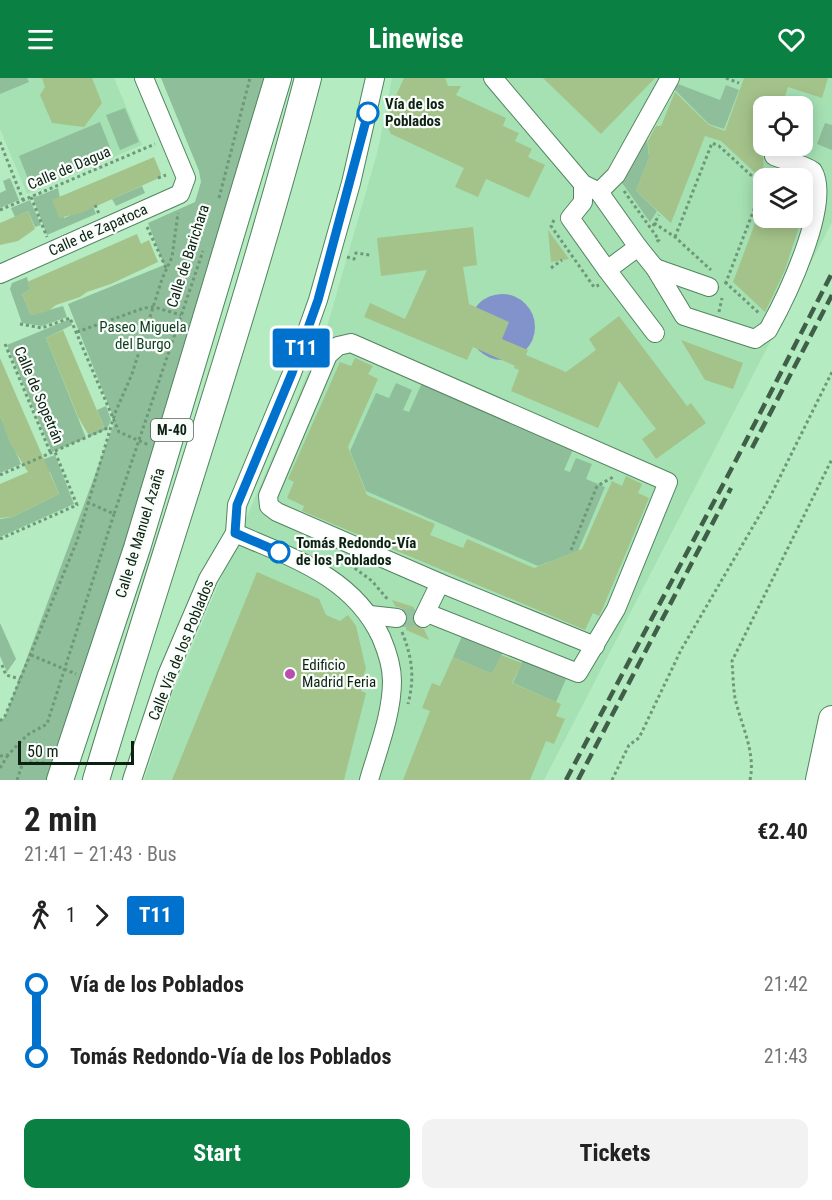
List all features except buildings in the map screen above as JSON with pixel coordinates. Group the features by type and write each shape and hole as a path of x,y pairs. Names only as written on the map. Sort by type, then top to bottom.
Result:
{"highway":[{"name":"Calle de Manuel Azaña","path":"60,780 137,548 278,78"},
{"name":"Calle de Manuel Azaña","path":"96,780 160,568 222,378 276,201 308,78"},
{"path":"819,780 832,719"}],"street":[{"path":"144,78 186,178 180,194 172,198"},
{"name":"Calle Vía de los Poblados","path":"132,780 167,675 208,579 235,533 237,505 292,373 318,300 351,183 375,78"},
{"path":"493,78 591,188 655,268 684,316 755,339 768,330 814,246 825,211 826,194 823,184 813,171 774,156"},
{"path":"655,333 570,218 584,202 591,188 616,175 670,78"},
{"name":"Calle de Zapatoca","path":"0,273 172,198"},
{"path":"607,270 638,247"},
{"path":"655,268 709,287"},
{"path":"440,583 425,616 578,673 595,646 620,600 668,482 351,343 338,346 328,355 268,496 269,506 277,512 440,583 595,646"},
{"path":"235,533 332,578 370,615 388,654 392,681 389,706 369,780"},
{"path":"370,615 397,618"}],"path":[{"name":"Calle de Barichara","path":"218,201 250,78"},
{"path":"726,78 740,83"},
{"path":"0,142 24,200"},
{"path":"675,237 712,143 719,146 762,186 726,283 715,326"},
{"name":"Calle de Dagua","path":"0,210 155,144"},
{"path":"158,178 168,174"},
{"path":"31,197 47,237"},
{"path":"0,721 5,716 21,679 77,542 87,502 177,240 178,212 172,198"},
{"path":"95,205 99,215"},
{"path":"140,212 167,270"},
{"path":"659,215 654,225 660,227"},
{"name":"Calle de Barichara","path":"0,768 8,755 27,735 47,724 114,514 206,243"},
{"path":"551,268 562,260"},
{"path":"77,332 144,308 154,307 181,315"},
{"path":"20,324 42,328 70,318 119,432 150,445"},
{"name":"Calle de Sopetrán","path":"0,539 76,505 4,344"},
{"path":"612,780 629,745 639,738 681,650 770,499 832,372"},
{"path":"0,475 109,429 114,421"},
{"path":"750,780 752,768 746,734 735,697 732,661 832,459"},
{"path":"571,550 597,486 622,472"},
{"path":"87,502 114,514"},
{"path":"31,655 76,674"},
{"path":"1,664 6,675 21,679"},
{"path":"0,756 8,755"}],"shaded area":[{"path":"0,78 114,78 142,145 27,194 0,129"},
{"path":"392,78 832,78 832,222 544,780 144,780 173,692 327,327 378,150"}],"green space":[{"path":"0,78 27,78 29,82 0,94"},
{"name":"Paseo Miguela del Burgo","path":"161,78 276,78 225,264 48,780 0,780 0,721 5,717 115,421 68,304 164,265 148,223 195,202 201,182 199,171"},
{"path":"678,84 720,100 726,85 739,90 724,129 709,124 674,89"},
{"path":"125,108 139,142 120,150 106,115"},
{"path":"100,122 113,155 32,189 19,156"},
{"path":"825,123 832,125 832,150 817,144"},
{"path":"646,128 649,158 636,191 657,211 650,222 620,180"},
{"path":"10,178 19,200 0,208 0,193 6,190 3,181"},
{"path":"142,186 145,193 116,206 112,199"},
{"path":"58,188 64,218 93,206 96,214 47,235 33,198"},
{"path":"30,200 41,225 35,227 28,211 15,217 11,208"},
{"path":"27,277 30,290 22,294 31,315 63,306 67,317 42,326 22,323 10,289 12,283"},
{"path":"70,319 72,325 46,338 86,438 52,452 7,345"},
{"path":"396,383 412,390 403,410 409,412 422,383 575,445 564,470 570,472 576,458 592,464 586,479 605,487 578,551 538,566 366,491 350,451 376,393 389,398"},
{"path":"106,406 111,420 107,429 89,437 88,434 104,427 97,410"},
{"path":"0,416 21,464 0,473"},
{"path":"55,455 74,504 0,537 0,519 12,517 59,494 50,472 41,475 31,464"},
{"path":"0,623 16,659 7,672 0,656"},
{"path":"463,634 503,652 492,674 453,657"},
{"path":"523,660 566,679 556,702 513,683"}],"water":[{"path":"508,294 526,303 533,314 535,327 533,340 526,351 515,358 496,360 478,351 471,340 469,321 478,303 489,296"}],"tunnel":[{"path":"397,618 423,618"}],"railway":[{"path":"566,780 734,464 832,273"},
{"path":"752,448 832,295"},
{"path":"578,780 731,488"}],"bus line":[{"name":"T11","path":"279,552 235,533 237,505 292,373 318,300 368,113"}],"place":[{"name":"Vía de los Poblados","path":"368,113"},
{"name":"Tomás Redondo-Vía de los Poblados","path":"279,552"},
{"name":"Edificio Madrid Feria","path":"290,674"}]}
